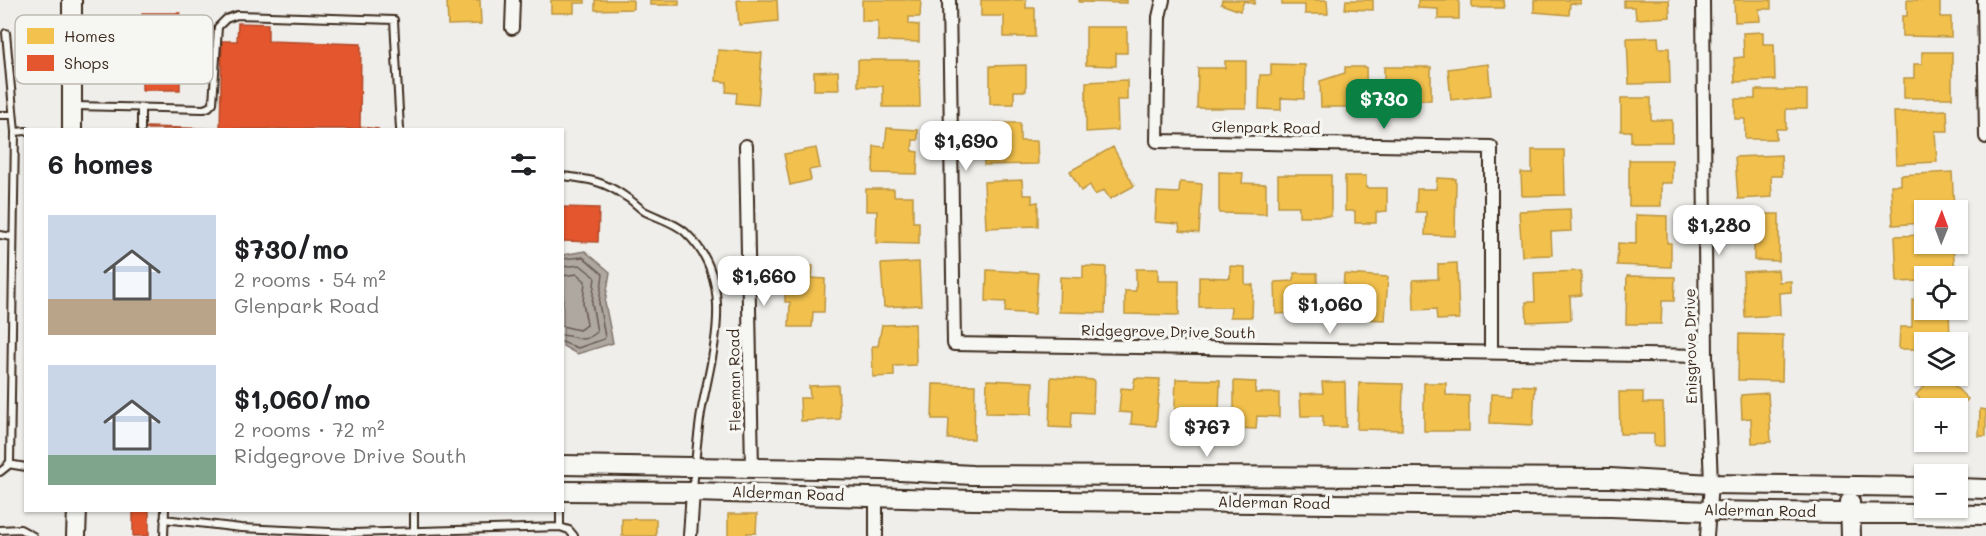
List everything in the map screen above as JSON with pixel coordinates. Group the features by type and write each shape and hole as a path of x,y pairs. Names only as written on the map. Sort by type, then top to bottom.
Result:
{"main road":[{"path":"72,84 72,128"},
{"name":"Alderman Road","path":"564,465 882,470 972,475 1610,478 1710,484 1914,488"},
{"path":"1851,485 1851,536"},
{"path":"1968,488 1986,489"},
{"name":"Alderman Road","path":"564,491 876,496 973,500 1611,507 1709,511 1986,515"},
{"path":"76,536 77,512"}],"street":[{"path":"512,28 513,0"},
{"name":"Ridgegrove Drive South","path":"949,0 954,344 1706,356"},
{"name":"Glenpark Road","path":"1163,0 1158,17 1157,141 1491,147 1491,352"},
{"name":"Enisgrove Drive","path":"1702,0 1706,356 1710,484 1707,536"},
{"path":"1984,0 1986,137"},
{"name":"Fleeman Road","path":"746,146 752,469"},
{"path":"690,536 693,492"},
{"path":"876,496 876,536"}],"lane":[{"path":"72,106 204,109 209,107 213,103 218,27 226,19 237,15 394,20 400,128"},
{"path":"6,33 15,132 10,464"},
{"path":"141,108 141,128"},
{"path":"0,115 13,115"},
{"path":"15,132 24,131"},
{"path":"564,176 596,180 626,196 642,210 683,229 704,254 711,269 717,287 716,337 701,415 693,492"},
{"path":"0,235 13,237"},
{"path":"0,472 10,464"},
{"path":"0,466 10,464 24,467"},
{"path":"164,536 165,512"},
{"path":"414,512 414,534"},
{"path":"560,512 560,527"},
{"path":"164,519 241,528 339,534 493,533 560,527 569,530 574,536"},
{"path":"0,530 20,529 33,536"}],"water":[{"path":"585,251 610,272 605,303 613,343 577,354 564,347 564,255"}],"building: Homes":[{"path":"480,0 481,24 448,25 447,2"},
{"path":"551,0 585,0 585,3 574,3 574,13 551,13"},
{"path":"595,0 633,0 633,9 595,10"},
{"path":"650,0 679,0 679,5 650,5"},
{"path":"737,0 777,0 778,21 739,25"},
{"path":"862,0 921,0 920,17 909,17 909,24 919,25 919,42 878,41 878,21 862,21"},
{"path":"981,0 1026,0 1026,8 1035,8 1035,37 1004,37 1004,16 981,16"},
{"path":"1079,0 1127,0 1127,3 1079,2"},
{"path":"1222,0 1255,0 1254,4 1244,1 1240,11 1221,4"},
{"path":"1282,0 1327,0 1328,14 1305,14 1305,5 1282,5"},
{"path":"1346,0 1373,0 1373,10 1345,9"},
{"path":"1418,0 1459,0 1459,19 1438,19 1438,9 1418,8"},
{"path":"1472,0 1503,0 1504,8 1472,8"},
{"path":"1534,0 1581,0 1581,4 1570,3 1569,15 1534,12"},
{"path":"1624,0 1669,0 1670,17 1636,19 1635,7 1624,7"},
{"path":"1734,0 1771,0 1771,9 1759,9 1760,21 1735,22"},
{"path":"1907,0 1940,0 1940,17 1951,17 1951,37 1902,36 1902,16 1907,16"},
{"path":"1086,27 1127,27 1127,53 1116,53 1116,66 1086,65"},
{"path":"1763,32 1763,44 1774,44 1775,80 1735,82 1734,58 1744,57 1743,33"},
{"path":"1658,37 1659,48 1669,48 1670,83 1629,84 1627,38"},
{"path":"718,50 762,53 758,105 736,103 737,93 726,92 727,82 716,81"},
{"path":"1922,52 1952,52 1952,98 1904,98 1904,78 1914,78 1914,64 1922,64"},
{"path":"858,60 919,60 920,107 883,107 883,86 858,86"},
{"path":"1225,61 1246,61 1246,108 1197,108 1198,68 1225,68"},
{"path":"1271,64 1305,65 1304,99 1281,98 1281,110 1259,109 1260,75 1271,75"},
{"path":"1488,64 1491,95 1451,100 1448,69"},
{"path":"1026,65 1026,91 1014,91 1014,104 990,104 990,66"},
{"path":"1345,67 1366,67 1367,111 1348,112 1348,107 1321,107 1320,81 1345,73"},
{"path":"1384,67 1431,67 1431,100 1408,100 1408,111 1384,111"},
{"path":"838,71 839,90 814,90 814,72"},
{"path":"1127,80 1127,100 1117,100 1118,130 1086,132 1086,82"},
{"path":"1755,90 1807,90 1807,109 1786,109 1786,129 1776,129 1776,139 1745,139 1745,119 1735,119 1735,99 1755,99"},
{"path":"1621,98 1651,98 1651,120 1672,120 1672,142 1631,142 1631,131 1621,131"},
{"path":"1947,110 1948,131 1935,131 1937,162 1896,164 1894,112"},
{"path":"994,123 1020,123 1020,141 1037,141 1038,164 984,165 984,144 995,144"},
{"path":"887,128 918,130 918,140 913,140 912,151 918,152 917,174 873,173 874,146 885,147"},
{"path":"1113,147 1134,186 1110,199 1104,190 1095,195 1090,185 1081,191 1070,171"},
{"path":"816,148 820,168 809,170 811,180 790,185 784,154"},
{"path":"1532,150 1564,150 1565,195 1522,196 1521,173 1532,173"},
{"path":"1781,155 1782,176 1771,176 1772,197 1738,199 1735,157"},
{"path":"1629,160 1672,160 1672,183 1661,183 1661,206 1629,206"},
{"path":"1219,172 1243,173 1242,183 1266,184 1266,214 1219,213"},
{"path":"1952,172 1953,200 1914,200 1914,224 1893,225 1891,185 1901,185 1901,175"},
{"path":"1278,175 1331,175 1331,216 1299,216 1299,206 1278,206"},
{"path":"1345,176 1366,176 1366,188 1387,188 1387,211 1376,212 1376,223 1355,223 1355,211 1345,211"},
{"path":"1437,178 1456,179 1455,236 1425,235 1426,212 1416,212 1417,189 1436,189"},
{"path":"1022,180 1023,195 1032,195 1032,203 1038,202 1038,226 986,228 984,182"},
{"path":"1180,182 1202,184 1199,233 1180,231 1179,224 1155,222 1157,192 1179,193"},
{"path":"866,189 894,189 894,196 913,196 913,222 919,222 919,244 876,243 877,211 866,211"},
{"path":"1570,209 1571,231 1551,232 1552,255 1522,256 1519,211"},
{"path":"1754,214 1779,214 1779,261 1754,260"},
{"path":"1636,215 1667,216 1667,243 1671,243 1671,267 1617,265 1618,243 1636,244"},
{"path":"1914,235 1914,254 1954,254 1954,266 1914,266 1914,281 1897,282 1895,236"},
{"path":"919,262 921,305 884,307 881,264"},
{"path":"1457,263 1459,319 1437,320 1436,309 1414,310 1413,280 1438,279 1438,264"},
{"path":"789,266 813,266 812,278 825,279 824,312 813,312 812,327 789,327 790,302 785,302 785,285 788,285"},
{"path":"1083,266 1106,267 1105,313 1059,312 1060,277 1083,278"},
{"path":"1230,266 1245,267 1245,284 1253,285 1252,317 1230,317 1231,307 1199,307 1199,277 1230,278"},
{"path":"1136,269 1158,269 1158,281 1179,281 1179,315 1125,314 1125,291 1136,291"},
{"path":"987,270 1038,273 1035,314 1005,312 1006,302 986,301"},
{"path":"1778,270 1779,282 1791,281 1791,292 1779,293 1780,315 1745,317 1743,272"},
{"path":"1581,271 1581,295 1570,296 1571,320 1527,322 1526,302 1535,302 1534,273"},
{"path":"1294,273 1317,273 1317,317 1294,318 1294,313 1276,314 1275,282 1294,281"},
{"path":"1344,274 1388,277 1385,320 1364,319 1364,308 1342,307"},
{"path":"1627,276 1675,277 1674,301 1662,301 1661,324 1626,324"},
{"path":"1912,300 1914,300 1914,320 1949,320 1950,332 1914,332 1914,349 1899,349 1900,327 1912,327"},
{"path":"915,324 916,365 894,366 894,376 873,377 872,346 878,346 882,325"},
{"path":"1739,334 1783,335 1782,381 1738,380"},
{"path":"1051,377 1094,380 1093,413 1072,412 1071,428 1049,427"},
{"path":"1135,378 1160,379 1156,426 1131,424 1132,413 1119,412 1121,388 1133,389"},
{"path":"1176,379 1220,380 1219,413 1201,412 1200,419 1194,418 1194,428 1174,427"},
{"path":"987,380 1033,382 1032,414 986,413"},
{"path":"1234,381 1256,382 1255,393 1279,393 1279,417 1257,416 1256,429 1234,428"},
{"path":"1322,382 1345,382 1346,427 1323,427 1323,416 1301,416 1300,394 1323,393"},
{"path":"1359,383 1403,384 1402,430 1357,429"},
{"path":"1424,383 1446,383 1446,395 1469,396 1469,431 1424,431"},
{"path":"933,384 975,385 974,439 948,439 949,419 932,419"},
{"path":"838,385 840,419 801,421 800,398 810,398 809,386"},
{"path":"1513,385 1535,386 1533,425 1490,423 1491,394 1513,395"},
{"path":"1924,386 1954,386 1967,398 1919,398 1916,395"},
{"path":"1619,392 1643,392 1643,403 1663,403 1664,446 1654,446 1654,434 1620,434"},
{"path":"1768,393 1771,442 1752,443 1751,418 1742,419 1741,395"},
{"path":"1980,409 1986,410 1986,436 1979,436"},
{"path":"728,514 757,514 756,533 747,533 747,536 728,536"},
{"path":"622,519 656,519 656,536 622,536"}],"building: Shops":[{"path":"142,13 180,13 180,15 142,15"},
{"path":"238,23 268,24 268,41 361,44 360,127 370,128 220,128 222,41 237,41"},
{"path":"142,84 180,84 180,90 142,90"},
{"path":"564,207 599,208 598,242 564,241"},
{"path":"133,512 149,512 149,536 133,536"}]}
